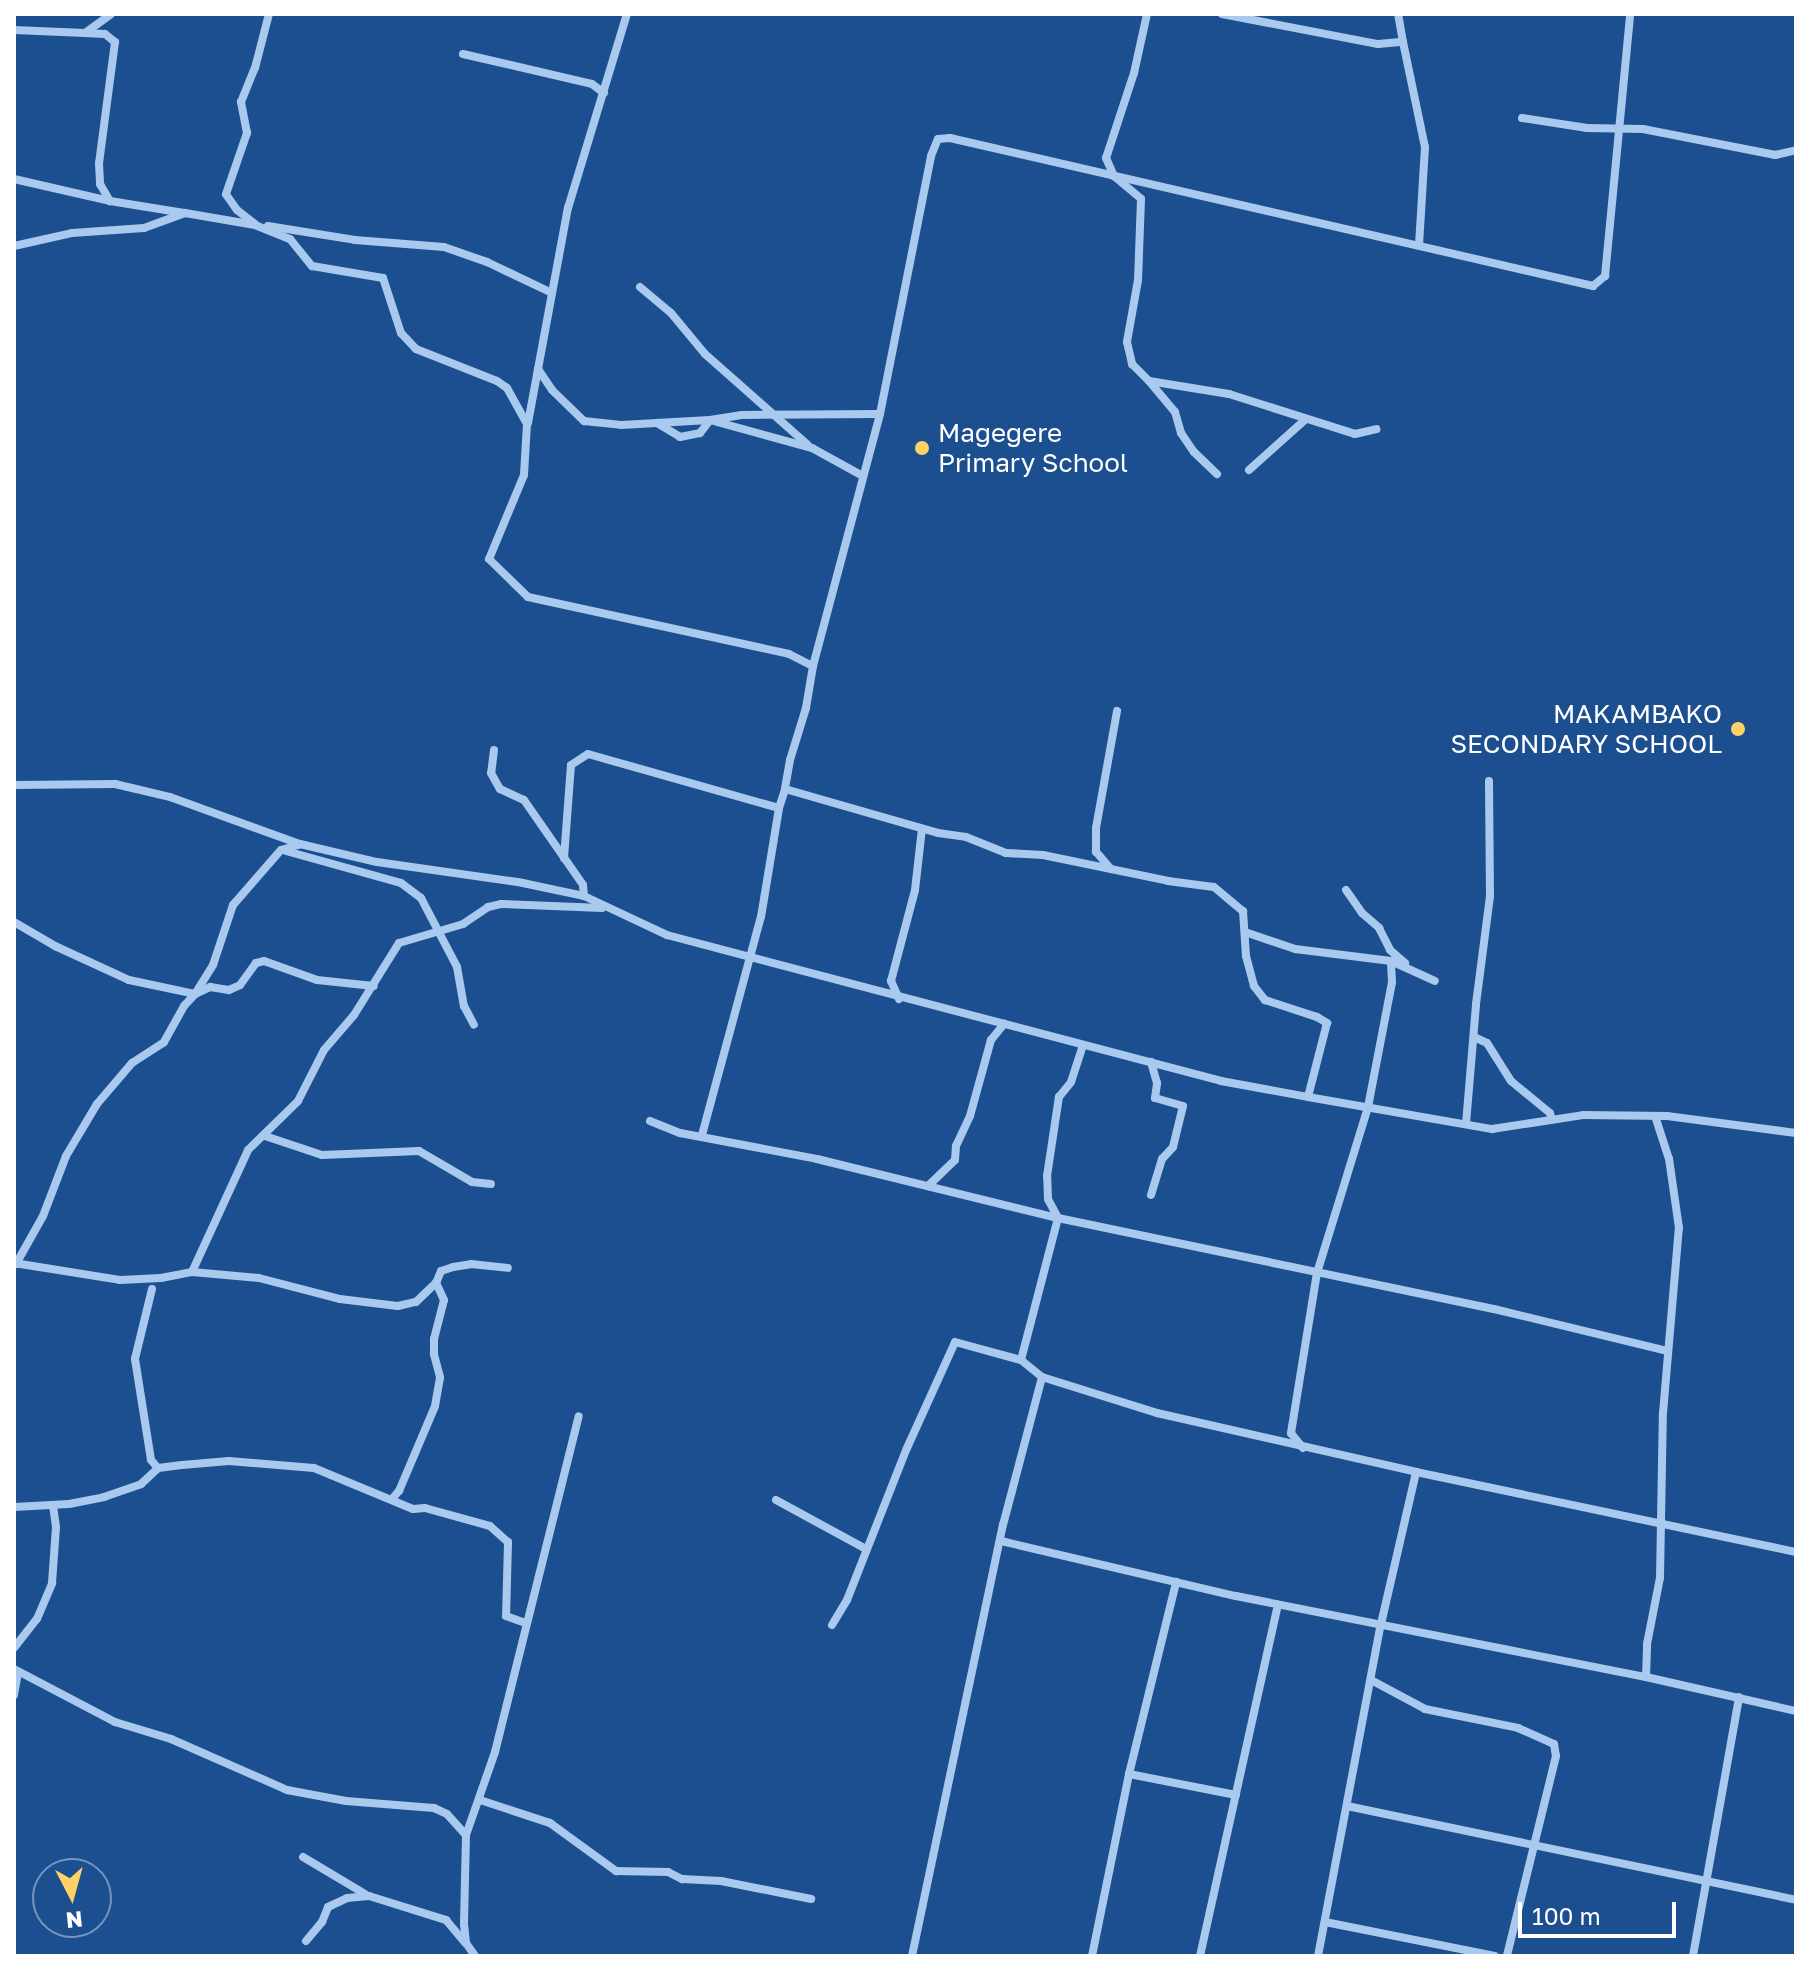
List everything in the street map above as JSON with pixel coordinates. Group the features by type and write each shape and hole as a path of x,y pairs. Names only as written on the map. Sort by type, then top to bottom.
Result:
{"street":[{"path":"85,33 111,14"},
{"path":"269,14 255,68 241,102 247,133 226,194 237,210 255,225 290,239 312,266 383,278 401,333 416,349 497,381 507,388 527,424"},
{"path":"627,14 568,208 527,424 524,475 489,559 528,597 789,654 813,666"},
{"path":"1147,14 1134,73 1106,158 1114,176 1141,199 1138,280 1127,342 1132,364 1175,412 1181,433 1194,452 1217,474"},
{"path":"1222,14 1361,42 1403,42"},
{"path":"1398,14 1425,147 1419,244"},
{"path":"702,1135 751,957 790,760 806,708 813,666 861,475 880,414 931,156 938,139 950,138 1593,286 1605,276 1630,14"},
{"path":"14,30 105,34 115,42 115,64 99,163 100,184 110,201"},
{"path":"463,54 592,84 604,93"},
{"path":"1522,118 1617,130 1643,129 1775,155 1796,150"},
{"path":"14,179 110,201 255,225 355,240 444,247 487,262 552,293"},
{"path":"14,246 72,233 144,228 185,213"},
{"path":"640,287 671,313 705,354 812,448 861,475"},
{"path":"538,369 552,390 584,421 621,425 710,420 772,412 880,414"},
{"path":"1149,381 1229,394 1355,434 1376,429"},
{"path":"1249,470 1306,419"},
{"path":"657,423 680,437 700,433 710,420"},
{"path":"710,420 812,448"},
{"path":"1112,870 1096,852 1096,828 1117,711"},
{"path":"494,750 491,773 500,789 524,800 583,885 584,896"},
{"path":"564,858 571,765 588,754 779,808"},
{"path":"1466,1124 1490,896 1489,781"},
{"path":"14,785 115,784 170,797 300,844 377,862 518,882 584,896 667,935 899,999 1221,1081 1492,1129 1583,1115 1655,1116 1796,1133"},
{"path":"785,789 922,829 966,837 1006,853 1043,855 1214,887 1243,911 1246,956 1254,986 1265,1000 1327,1023 1308,1097"},
{"path":"899,999 891,981 915,890 922,829"},
{"path":"300,844 281,850 233,905 222,942 195,994 184,1006 164,1042 132,1063 97,1104 66,1156 43,1216 15,1264 120,1280 161,1278 192,1272 259,1278 369,1305 416,1302 436,1283 441,1271 453,1267 471,1264 508,1268"},
{"path":"281,850 401,883 421,898 436,932 457,967 464,1006 474,1025"},
{"path":"1346,890 1362,913 1379,928 1390,950 1409,967"},
{"path":"192,1272 232,1178 248,1150 298,1101 324,1050 374,986 399,943 463,924 488,907 501,904 607,908"},
{"path":"14,922 55,946 129,980 195,994 210,987 229,990 240,985 256,963 264,961 317,980 374,986"},
{"path":"1245,932 1295,949 1391,961 1435,981"},
{"path":"1304,1448 1291,1433 1317,1273 1368,1107 1392,982 1391,961"},
{"path":"928,1186 955,1160 956,1146 970,1116 991,1040 1004,1024"},
{"path":"1474,1037 1487,1043 1511,1081 1550,1113 1552,1120"},
{"path":"1021,1360 1058,1218 1048,1199 1052,1131 1059,1097 1071,1082 1083,1045"},
{"path":"1151,1062 1157,1083 1155,1098 1183,1106 1173,1147 1162,1159 1151,1195"},
{"path":"1646,1677 1647,1644 1660,1578 1658,1521 1679,1228 1669,1159 1655,1116"},
{"path":"650,1121 680,1133 702,1135 1058,1218 1494,1309 1668,1351"},
{"path":"265,1136 322,1155 419,1151 472,1182 491,1184"},
{"path":"392,1499 399,1491 435,1406 440,1377 434,1339 444,1300 436,1283"},
{"path":"152,1289 135,1359 151,1460 158,1468"},
{"path":"832,1625 847,1600 941,1368 955,1342 1021,1360 1042,1377 1157,1413 1304,1448 1796,1552"},
{"path":"912,1956 1001,1541 1042,1377"},
{"path":"466,1943 466,1835 480,1800 579,1416"},
{"path":"14,1507 53,1505 125,1492 141,1484 158,1468 229,1461 314,1468 413,1509 425,1508 490,1526 508,1542 506,1616 525,1623"},
{"path":"1318,1956 1381,1624 1416,1472"},
{"path":"776,1500 866,1549"},
{"path":"14,1648 37,1619 52,1583 56,1527 53,1505"},
{"path":"1001,1541 1278,1605 1646,1677 1796,1711"},
{"path":"1092,1956 1129,1774 1176,1582"},
{"path":"1200,1956 1278,1605"},
{"path":"14,1695 16,1671 115,1722 171,1739 287,1790 346,1801 434,1808 457,1823 466,1835"},
{"path":"1371,1680 1425,1709 1518,1728 1554,1744 1556,1756 1507,1956"},
{"path":"1693,1956 1739,1697"},
{"path":"1129,1774 1236,1795"},
{"path":"480,1800 550,1823 616,1871 668,1872 682,1879 721,1881 811,1899"},
{"path":"1347,1806 1535,1844 1645,1871 1706,1880 1796,1900"},
{"path":"303,1857 353,1890 446,1920 475,1956"},
{"path":"306,1941 322,1922 328,1907 347,1898 369,1896"},
{"path":"1325,1922 1495,1956"}],"place":[{"name":"Magegere Primary School","path":"922,448"},
{"name":"MAKAMBAKO SECONDARY SCHOOL","path":"1738,729"}]}
